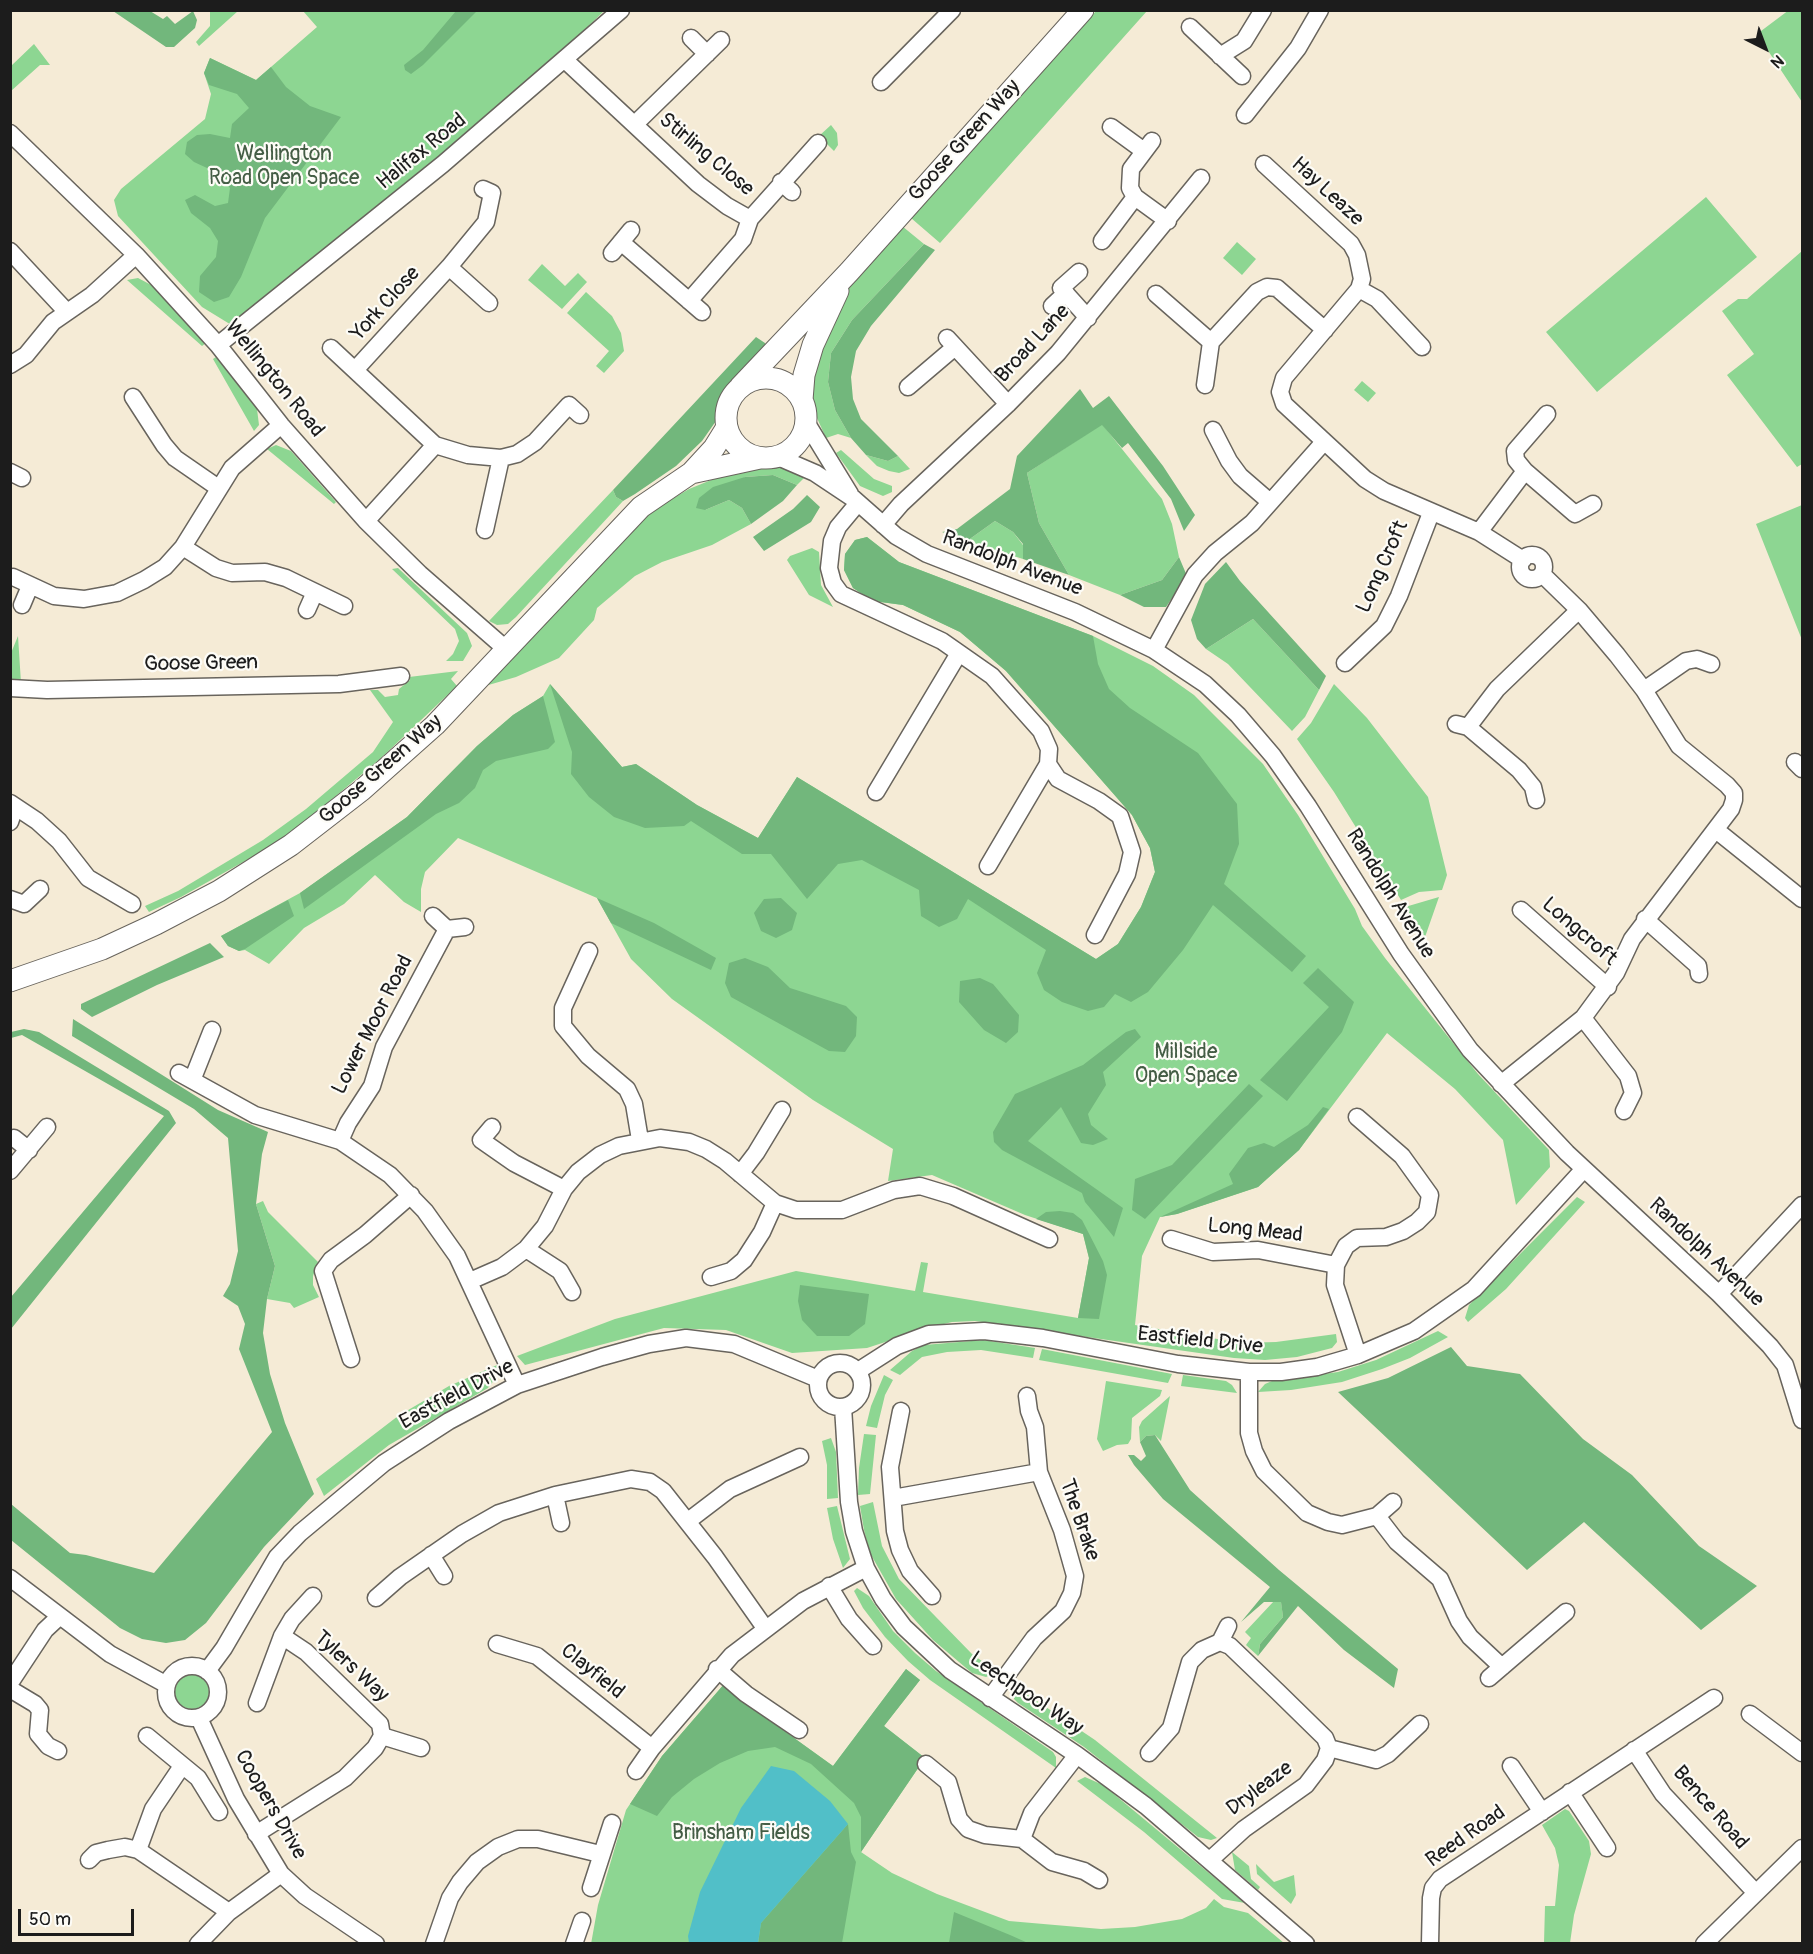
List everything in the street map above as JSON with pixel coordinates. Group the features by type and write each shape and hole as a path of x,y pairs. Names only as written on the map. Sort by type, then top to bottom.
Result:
{"main road":[{"name":"Goose Green Way","path":"740,387 849,272 1083,10"},
{"name":"Goose Green Way","path":"802,400 804,375 813,345 823,319 849,272"},
{"path":"762,378 775,379 795,390 802,400 806,422 797,444 769,457 739,447 727,427 728,405 740,387 762,378"},
{"name":"Goose Green Way","path":"10,981 102,949 219,891 282,851 344,805 408,751 507,650 625,521 654,496 691,473 714,448 727,427"},
{"name":"Goose Green Way","path":"691,473 769,457"}],"street":[{"name":"Halifax Road","path":"218,345 443,164 566,61 621,10"},
{"path":"881,82 952,10"},
{"path":"1220,56 1244,41 1263,10"},
{"path":"1245,115 1298,48 1320,10"},
{"path":"1190,27 1242,76"},
{"path":"691,38 707,54"},
{"name":"Stirling Close","path":"635,124 721,40"},
{"name":"Stirling Close","path":"566,61 698,184 750,219"},
{"path":"1111,127 1148,146 1131,169 1128,178 1135,197 1168,221"},
{"name":"Wellington Road","path":"10,133 136,255 218,345 281,425 366,521 420,574 507,650"},
{"name":"Stirling Close","path":"621,242 696,306 743,238 750,219 787,187 818,143"},
{"name":"Hay Leaze","path":"1264,164 1351,244 1361,267 1359,289"},
{"name":"Broad Lane","path":"883,525 901,504 1008,404 1088,318 1201,178"},
{"name":"York Close","path":"355,370 449,267 486,222 492,192 483,189"},
{"path":"1102,242 1135,197"},
{"path":"10,251 66,311"},
{"path":"10,365 26,355 53,322 92,295 136,255"},
{"name":"York Close","path":"449,267 489,303"},
{"path":"1078,272 1061,288 1088,318"},
{"path":"1205,386 1211,342 1257,292 1267,287 1276,288 1325,330"},
{"path":"1154,650 1195,575 1270,502 1323,443 1284,404 1280,392 1284,378 1359,289 1377,299 1422,347"},
{"path":"1052,306 1066,293"},
{"path":"1156,294 1211,342"},
{"path":"908,387 951,342 1008,404"},
{"name":"York Close","path":"332,348 435,445 468,455 501,458 517,454 535,442 569,405 580,415"},
{"path":"133,397 175,458 217,487"},
{"path":"1547,414 1515,451 1516,460 1525,471 1575,514 1593,504"},
{"name":"Randolph Avenue","path":"806,422 856,501"},
{"path":"13,577 54,596 84,599 117,593 165,567 183,547 217,487 232,468 281,425"},
{"path":"1213,430 1229,461 1240,476 1270,502"},
{"name":"Long Croft","path":"1323,443 1365,479 1431,513 1479,532 1523,560 1530,556 1539,557 1544,565 1542,574 1579,610 1644,690 1679,746 1734,793 1731,809 1645,919 1632,939 1608,987 1583,1018 1502,1084"},
{"path":"366,521 435,445"},
{"name":"Randolph Avenue","path":"769,457 804,467 856,501 883,525 927,554 1075,612 1154,650 1204,684 1238,715 1273,756 1431,998 1502,1084 1584,1169 1719,1294 1770,1346 1785,1365 1803,1420"},
{"path":"485,530 501,458"},
{"path":"1479,532 1525,471"},
{"path":"856,501 838,527 832,541 829,568 832,583 841,594 912,625 992,676 1041,731 1049,749 1048,764 987,866"},
{"name":"Long Croft","path":"1345,663 1384,626 1400,596 1431,513"},
{"path":"183,547 216,568 232,573 265,572 286,578 344,606"},
{"path":"22,605 30,586"},
{"path":"307,610 315,592"},
{"path":"1536,800 1533,787 1519,770 1462,725 1579,610"},
{"path":"876,792 959,653"},
{"path":"1644,690 1686,661 1697,659 1711,664"},
{"name":"Goose Green","path":"10,688 47,690 339,684 395,680"},
{"path":"1048,764 1063,783 1099,801 1120,816 1128,835 1132,852 1127,874 1095,935"},
{"path":"12,811 37,821 59,841 88,878 132,904"},
{"path":"1716,830 1803,899"},
{"path":"10,900 24,904 40,889"},
{"name":"Longcroft","path":"1521,910 1608,987"},
{"path":"433,916 447,929 465,927"},
{"path":"1645,919 1698,966 1699,974"},
{"name":"Lower Moor Road","path":"340,1141 348,1122 372,1086 384,1047 447,929"},
{"path":"589,951 563,1008 563,1026 577,1044 616,1077 632,1096 640,1140"},
{"path":"1583,1018 1628,1076 1633,1093 1624,1110"},
{"path":"212,1030 186,1076 213,1093 255,1114 340,1141 390,1175 411,1195 444,1237 470,1281 517,1385"},
{"path":"740,1174 756,1153 782,1110"},
{"path":"1357,1117 1402,1156 1426,1185 1430,1195 1427,1212 1417,1222 1403,1232 1386,1237 1357,1238 1346,1246 1336,1265 1335,1285 1358,1355"},
{"path":"10,1171 47,1127"},
{"path":"492,1127 481,1140 514,1163 564,1189"},
{"path":"14,1138 28,1150"},
{"path":"470,1281 501,1267 526,1249 545,1226 564,1189 578,1172 600,1155 640,1140 660,1138 689,1142 706,1149 775,1203 796,1210 842,1210 894,1190 920,1186 953,1196 1049,1239"},
{"name":"Eastfield Drive","path":"858,1371 897,1346 929,1334 984,1331 1043,1338 1178,1364 1249,1372 1281,1372 1317,1366 1358,1355 1414,1331 1474,1289 1584,1169"},
{"path":"351,1359 323,1271 331,1260 365,1235 411,1195"},
{"path":"711,1277 731,1271 744,1260 762,1232 775,1203"},
{"path":"1719,1294 1803,1205"},
{"name":"Long Mead","path":"1171,1239 1213,1252 1258,1250 1336,1265"},
{"path":"526,1249 560,1271 572,1292"},
{"name":"Eastfield Drive","path":"207,1671 224,1648 277,1557 300,1533 384,1462 449,1421 517,1385 602,1357 649,1344 686,1338 734,1344 818,1379"},
{"path":"835,1362 844,1362 858,1371 861,1378 861,1393 850,1404 836,1407 823,1400 819,1394 818,1379 821,1371 835,1362"},
{"path":"1249,1372 1249,1433 1254,1451 1270,1478 1307,1513 1342,1525 1377,1516 1393,1502"},
{"name":"The Brake","path":"990,1698 1034,1638 1063,1611 1072,1593 1075,1576 1071,1556 1038,1472 1035,1427 1027,1396"},
{"name":"Leechpool Way","path":"843,1407 849,1502 866,1568 883,1599 904,1627 942,1664 1077,1755 1146,1806 1306,1944"},
{"path":"901,1412 890,1467 895,1531 900,1550 910,1571 932,1596"},
{"path":"688,1521 730,1489 800,1457"},
{"name":"The Brake","path":"893,1498 1038,1472"},
{"path":"376,1598 400,1576 499,1513 555,1495 631,1479 650,1482 663,1491 688,1521 765,1628"},
{"path":"555,1495 561,1523"},
{"path":"1377,1516 1397,1542 1440,1580 1459,1621 1470,1637 1502,1667"},
{"path":"431,1556 444,1576"},
{"path":"636,1771 717,1669 765,1628 829,1586 866,1568"},
{"path":"10,1578 123,1663 167,1684"},
{"path":"829,1586 849,1619 873,1646"},
{"name":"Tylers Way","path":"257,1703 282,1636 292,1619 313,1596"},
{"path":"1489,1678 1566,1612"},
{"path":"10,1683 45,1630 60,1616"},
{"path":"1149,1753 1171,1728 1190,1662 1202,1650 1220,1642 1228,1626"},
{"name":"Tylers Way","path":"256,1834 345,1778 375,1748 382,1736 380,1724 306,1652 282,1636"},
{"path":"1220,1642 1230,1646 1278,1692 1325,1738 1329,1748 1376,1760 1388,1754 1420,1724"},
{"name":"Clayfield","path":"497,1644 537,1656 652,1748"},
{"path":"189,1666 207,1671 214,1678 218,1696 215,1706 200,1718 190,1719 173,1711 166,1694 167,1684 172,1676 189,1666"},
{"path":"717,1669 746,1694 799,1730"},
{"path":"10,1689 35,1704 40,1710 38,1734 48,1746 58,1750"},
{"name":"Reed Road","path":"1430,1944 1431,1898 1433,1888 1440,1879 1714,1698"},
{"path":"1750,1714 1803,1753"},
{"name":"Coopers Drive","path":"200,1718 236,1799 281,1874 305,1896 376,1944"},
{"path":"147,1736 198,1778 219,1812"},
{"name":"Tylers Way","path":"382,1736 421,1748"},
{"name":"Dryleaze","path":"1210,1860 1244,1829 1306,1785 1325,1760 1329,1748"},
{"name":"Bence Road","path":"1634,1750 1663,1794 1756,1893"},
{"path":"1022,1839 1032,1813 1077,1755"},
{"path":"926,1764 948,1782 959,1819 968,1828 985,1835 1022,1839 1052,1862 1084,1871 1099,1880"},
{"path":"138,1850 153,1809 182,1766"},
{"name":"Reed Road","path":"1511,1766 1542,1812"},
{"path":"1570,1792 1607,1848"},
{"path":"591,1888 600,1854 612,1823"},
{"path":"434,1944 450,1898 460,1882 477,1862 498,1847 518,1839 538,1839 600,1854"},
{"path":"89,1860 96,1853 108,1850 125,1847 138,1850 229,1912"},
{"path":"1704,1944 1803,1848"},
{"path":"198,1944 229,1912 281,1874"},
{"path":"574,1944 582,1921"}],"green space":[{"path":"1789,10 1802,11 1802,102 1757,34"},
{"path":"113,11 150,11 163,19 167,16 175,24 193,11 197,20 195,28 174,47 166,47"},
{"path":"210,11 238,11 199,46 196,42 210,26"},
{"name":"Wellington Road Open Space","path":"303,11 604,11 524,88 233,326 202,307 118,216 114,200 121,189 205,119 211,94 204,73 210,58 256,80 317,27"},
{"path":"456,11 477,11 423,65 411,74 405,70 404,65 423,50"},
{"path":"1096,11 1147,11 940,243 911,218"},
{"path":"34,44 50,65 40,65 11,91 11,66"},
{"path":"210,58 256,80 271,67 286,87 310,106 341,117 265,218 241,277 229,297 214,302 199,292 200,276 216,257 218,241 210,228 191,213 185,200 195,195 215,206 228,203 230,188 220,174 194,162 185,154 187,142 197,135 210,134 230,138 232,124 249,108 237,94 209,85 204,73"},
{"path":"831,125 837,133 838,145 834,151 819,136"},
{"path":"1706,197 1757,257 1597,392 1546,332"},
{"path":"902,226 924,244 852,320 831,353 828,382 835,410 851,438 838,434 826,438 808,398 832,316 849,288"},
{"path":"1237,242 1256,259 1242,275 1223,258"},
{"path":"924,244 935,250 871,326 856,351 851,377 853,399 861,419 898,456 888,461 866,455 851,438 835,410 828,382 831,353 852,320"},
{"path":"1802,251 1802,464 1797,467 1727,375 1754,354 1722,311 1738,299 1747,299"},
{"path":"542,264 565,286 578,273 587,282 562,309 528,280"},
{"path":"138,278 155,287 206,343 202,346 127,280"},
{"path":"586,292 612,316 621,333 624,351 604,373 596,366 609,351 567,313"},
{"path":"756,337 765,343 767,354 737,382 722,400 716,421 702,441 676,466 635,494 623,501 616,497 613,490"},
{"path":"216,357 257,409 259,425 254,431 213,359"},
{"path":"1362,381 1376,393 1368,402 1354,390"},
{"path":"1080,389 1093,408 1109,396 1163,466 1195,515 1184,531 1171,499 1128,443 1122,448 1102,425 1027,473 1039,523 1069,575 1023,559 1023,544 1013,532 995,521 967,541 942,532 957,529 1010,489 1017,456"},
{"path":"1102,424 1162,499 1172,524 1179,557 1162,580 1120,595 1069,575 1039,523 1027,473"},
{"path":"276,445 291,451 336,502 334,504 267,449"},
{"path":"841,450 874,479 892,486 892,492 883,496 860,486 836,453"},
{"path":"866,455 888,461 898,456 910,469 899,473 889,471 877,466"},
{"path":"776,465 805,477 797,485 773,475 745,477 705,510 729,500 742,508 751,524 712,545 662,562 635,576 597,608 594,620 559,658 516,677 485,686 635,525 655,509 689,489 721,476 761,466"},
{"path":"773,475 797,485 783,501 751,524 742,508 729,500 705,510 696,508 699,498 713,487 745,477"},
{"path":"613,490 616,497 623,501 516,617 508,624 497,625 489,621"},
{"path":"807,495 820,507 811,522 764,551 753,537 793,509"},
{"path":"1802,505 1802,640 1756,524"},
{"path":"995,521 1013,532 1023,545 1023,559 967,541"},
{"name":"Millside Open Space","path":"867,537 899,562 1093,636 1153,666 1194,695 1263,764 1298,815 1355,909 1362,926 1385,958 1478,1074 1549,1150 1550,1167 1516,1205 1503,1140 1455,1089 1387,1033 1299,1150 1258,1187 1177,1214 1160,1217 1142,1256 1135,1325 1241,1343 1276,1342 1336,1334 1337,1342 1332,1348 1297,1357 1265,1360 1234,1358 975,1321 952,1322 928,1328 867,1348 792,1353 726,1330 664,1328 525,1365 517,1356 615,1319 796,1271 915,1291 921,1262 928,1263 923,1292 1078,1318 1089,1258 1083,1234 1025,1215 932,1175 888,1181 893,1149 813,1100 672,999 631,959 597,898 458,838 425,872 421,889 421,912 404,902 375,875 344,904 304,928 269,964 245,950 239,951 228,946 221,936 300,893 407,817 477,746 513,715 543,696 550,684 622,767 636,764 697,805 758,838 797,777 1096,959 1118,944 1141,907 1155,872 1150,848 1132,815 1006,671 960,632 903,605 873,601 853,588 844,570 845,554 855,540"},
{"path":"867,537 899,562 1093,636 1098,664 1109,689 1130,708 1198,753 1237,804 1239,844 1224,884 1306,956 1292,972 1213,905 1183,950 1148,992 1131,1002 1115,994 1104,1007 1088,1011 1062,1002 1044,990 1037,973 1046,950 968,899 957,919 939,927 921,916 919,890 862,860 838,864 807,899 771,854 742,854 691,821 684,826 645,828 614,817 589,797 571,774 572,752 550,684 622,767 636,764 697,805 758,838 797,777 1096,959 1118,944 1141,907 1155,872 1150,848 1132,815 1006,671 960,632 903,605 873,601 853,588 844,570 845,554 855,540"},
{"path":"812,548 819,552 821,585 833,607 809,595 787,560 790,556"},
{"path":"1179,557 1187,576 1166,607 1144,607 1120,595 1162,580"},
{"path":"1226,562 1240,581 1326,676 1319,690 1253,619 1206,649 1197,639 1191,620 1205,584"},
{"path":"398,568 467,633 472,646 463,661 446,661 453,654 459,641 455,629 392,569"},
{"path":"1253,619 1319,690 1305,717 1292,731 1228,664 1206,649"},
{"path":"18,636 21,683 11,683 11,653"},
{"path":"458,671 451,679 457,686 380,759 312,816 268,848 181,897 149,912 145,906 178,891 263,840 306,809 373,752 393,722 370,690 378,690 385,697 398,695 399,689 410,680 409,677"},
{"path":"1334,684 1367,718 1428,797 1447,875 1442,890 1419,892 1401,900 1334,792 1297,739 1311,723"},
{"path":"543,696 555,742 548,749 496,761 483,770 475,788 459,803 436,814 304,909 300,893 407,817 477,746 513,715"},
{"path":"1439,897 1425,937 1405,907"},
{"path":"597,898 654,923 716,958 711,970 611,923"},
{"path":"781,898 797,913 792,930 776,938 761,931 754,913 764,899"},
{"path":"288,900 294,916 245,949 239,951 228,946 221,936"},
{"path":"210,943 224,957 157,985 92,1017 81,1009 81,1004"},
{"path":"745,958 768,967 790,988 846,1006 857,1017 856,1036 845,1052 829,1051 731,997 725,983 729,963"},
{"path":"1318,968 1354,1002 1342,1032 1287,1101 1260,1080 1329,1007 1303,983"},
{"path":"980,978 993,984 1019,1015 1018,1032 1006,1043 984,1030 959,1002 960,981"},
{"path":"73,1019 218,1110 268,1132 262,1154 256,1204 275,1266 267,1299 263,1333 270,1374 285,1423 314,1494 264,1547 206,1623 185,1640 166,1643 142,1639 120,1628 11,1540 11,1504 70,1553 154,1573 272,1432 239,1349 245,1324 238,1306 223,1296 230,1284 238,1251 228,1138 194,1109 72,1036"},
{"path":"24,1029 39,1032 169,1111 176,1123 11,1329 11,1297 164,1116 22,1035 11,1038 11,1032"},
{"path":"1135,1029 1141,1037 1103,1072 1106,1085 1088,1114 1091,1125 1108,1139 1093,1145 1081,1143 1061,1107 1028,1141 1123,1208 1114,1237 1085,1202 1082,1193 1002,1150 994,1142 993,1132 1015,1094 1083,1065 1126,1032"},
{"path":"1249,1084 1263,1096 1145,1219 1132,1210 1135,1179 1172,1165"},
{"path":"1323,1107 1329,1109 1299,1150 1258,1187 1177,1214 1160,1217 1233,1184 1229,1174 1248,1148 1264,1143 1274,1147 1308,1125"},
{"path":"1577,1197 1585,1202 1506,1289 1468,1322 1465,1318 1469,1305"},
{"path":"263,1201 268,1212 318,1262 313,1276 313,1285 319,1297 294,1308 290,1303 267,1299 275,1266 256,1204"},
{"path":"1046,1212 1073,1213 1082,1220 1103,1261 1107,1275 1099,1319 1078,1318 1089,1258 1083,1234 1036,1219"},
{"path":"800,1285 869,1294 865,1324 849,1336 817,1336 802,1320 798,1301"},
{"path":"1438,1331 1448,1337 1410,1358 1382,1369 1342,1382 1291,1390 1258,1392 1265,1384 1272,1381 1338,1372 1376,1360"},
{"path":"983,1340 1035,1348 1033,1358 981,1350 947,1352 922,1357 900,1375 890,1370 912,1351 924,1345"},
{"path":"1451,1347 1467,1366 1520,1374 1583,1439 1632,1475 1699,1546 1757,1586 1701,1630 1584,1522 1527,1570 1338,1392 1388,1378"},
{"path":"1042,1349 1172,1374 1168,1383 1039,1360"},
{"path":"497,1365 499,1374 488,1388 389,1445 324,1496 316,1479 398,1416 449,1386"},
{"path":"884,1375 893,1380 885,1395 877,1428 866,1426 871,1406"},
{"path":"1183,1375 1226,1381 1237,1393 1181,1386"},
{"path":"1106,1381 1162,1390 1160,1396 1132,1418 1131,1439 1128,1444 1117,1445 1103,1451 1097,1439"},
{"path":"1170,1396 1161,1441 1155,1435 1146,1436 1140,1442 1139,1427 1142,1421"},
{"path":"864,1434 876,1435 870,1494 858,1495 859,1468"},
{"path":"1155,1435 1190,1490 1279,1570 1398,1669 1394,1688 1344,1650 1298,1606 1258,1656 1260,1644 1283,1617 1281,1602 1264,1602 1241,1622 1270,1587 1163,1499 1134,1465 1128,1455 1134,1455 1141,1461 1146,1456 1140,1442 1146,1436"},
{"path":"831,1438 836,1452 838,1498 827,1499 827,1465 822,1441"},
{"path":"873,1502 882,1546 899,1579 972,1654 997,1672 986,1677 972,1673 933,1640 896,1599 870,1553 864,1530 860,1506"},
{"path":"837,1506 850,1559 843,1568 833,1539 827,1508"},
{"path":"857,1588 869,1596 893,1631 936,1671 1053,1752 1056,1757 1056,1768 930,1680 908,1661 885,1637 863,1608 854,1591"},
{"path":"1274,1601 1281,1601 1283,1617 1260,1644 1258,1656 1246,1645 1251,1638 1245,1632"},
{"name":"Brinsham Fields","path":"906,1669 920,1680 884,1726 925,1758 861,1852 892,1873 937,1894 1009,1921 1101,1929 1135,1927 1182,1919 1206,1908 1214,1899 1224,1907 1248,1913 1284,1943 591,1944 598,1905 626,1810 662,1756 725,1683 776,1725 833,1766"},
{"path":"906,1669 920,1680 884,1726 925,1758 861,1852 861,1817 854,1803 811,1764 775,1747 748,1751 720,1763 694,1779 672,1797 657,1816 630,1804 662,1756 725,1683 776,1725 833,1766"},
{"path":"192,1675 204,1680 209,1692 204,1704 192,1709 180,1704 175,1692 180,1680"},
{"path":"1013,1685 1095,1740 1217,1838 1211,1840 1198,1837 1084,1747 1018,1703 1014,1699"},
{"path":"1085,1777 1103,1785 1245,1903 1222,1899 1144,1832 1077,1781"},
{"path":"1565,1809 1569,1811 1589,1841 1591,1854 1574,1915 1570,1943 1544,1943 1545,1906 1555,1906 1559,1865 1555,1848 1542,1825"},
{"path":"848,1824 851,1852 856,1862 842,1943 758,1944 761,1923"},
{"path":"1232,1852 1249,1866 1251,1879 1260,1887 1258,1890 1235,1870"},
{"path":"1256,1864 1274,1882 1294,1875 1296,1895 1291,1904 1257,1874"},
{"path":"954,1912 1010,1935 1028,1943 949,1943"}],"water":[{"path":"771,1766 794,1771 830,1801 848,1824 761,1923 758,1943 689,1943 688,1936 700,1892 741,1808"}]}
